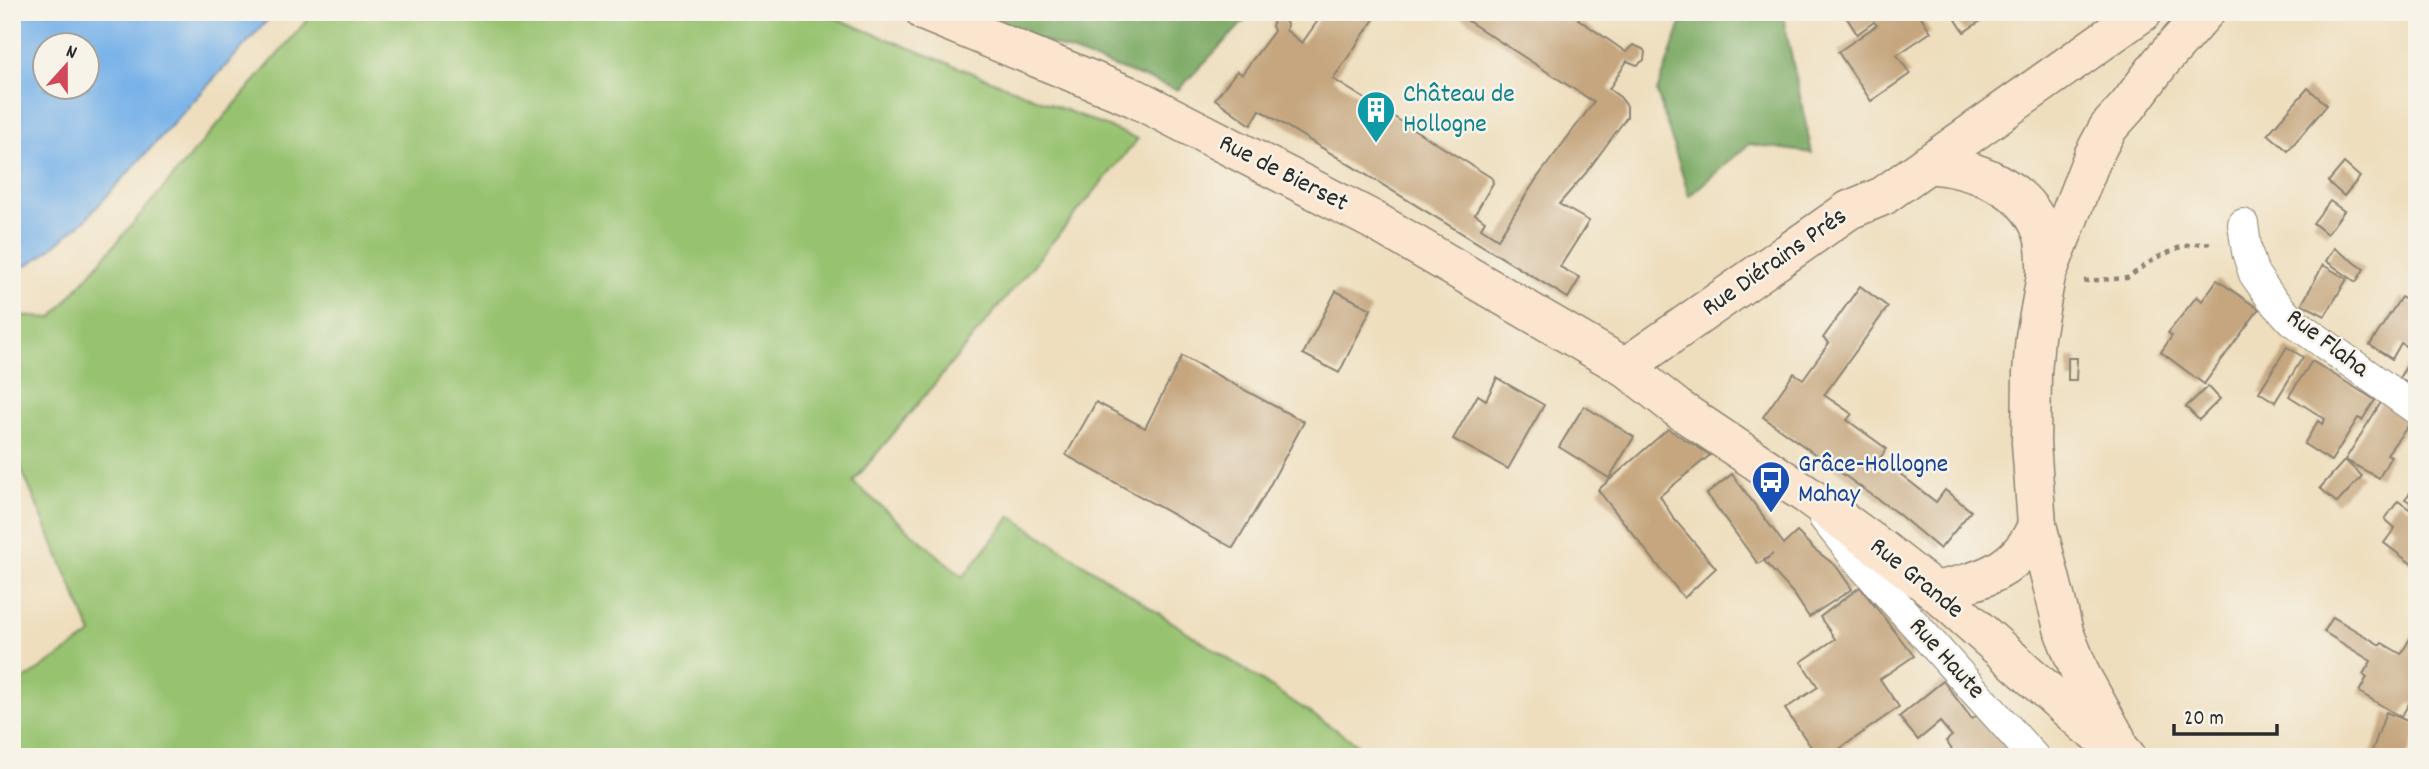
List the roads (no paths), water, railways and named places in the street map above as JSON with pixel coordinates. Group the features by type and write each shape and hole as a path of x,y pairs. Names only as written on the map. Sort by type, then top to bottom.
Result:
{"main road":[{"name":"Rue de Bierset","path":"925,12 1135,98 1371,219 1625,367"},
{"name":"Rue Diérains Prés","path":"1625,367 1849,210 1883,196 2143,12"},
{"path":"2046,276 2079,187 2108,128 2160,62 2205,12"},
{"path":"1928,164 1947,165 1999,182 2022,201 2041,230 2046,276 2032,373 2031,443 2037,525 2064,632 2081,676 2124,753"},
{"name":"Rue Grande","path":"1625,367 1677,408 1807,495 1935,591 2080,720 2124,753"},
{"path":"1935,591 1970,583 2001,570 2031,541 2037,525"}],"street":[{"name":"Rue Flaha","path":"2242,224 2246,252 2254,274 2291,320 2417,410"},
{"name":"Rue Haute","path":"1807,495 1858,561 2034,757"}],"water":[{"path":"12,12 275,12 84,221 42,256 20,269 12,268"}],"place":[{"name":"Château de Hollogne","path":"1376,144"},
{"name":"Grâce-Hollogne Mahay","path":"1771,514"}]}
